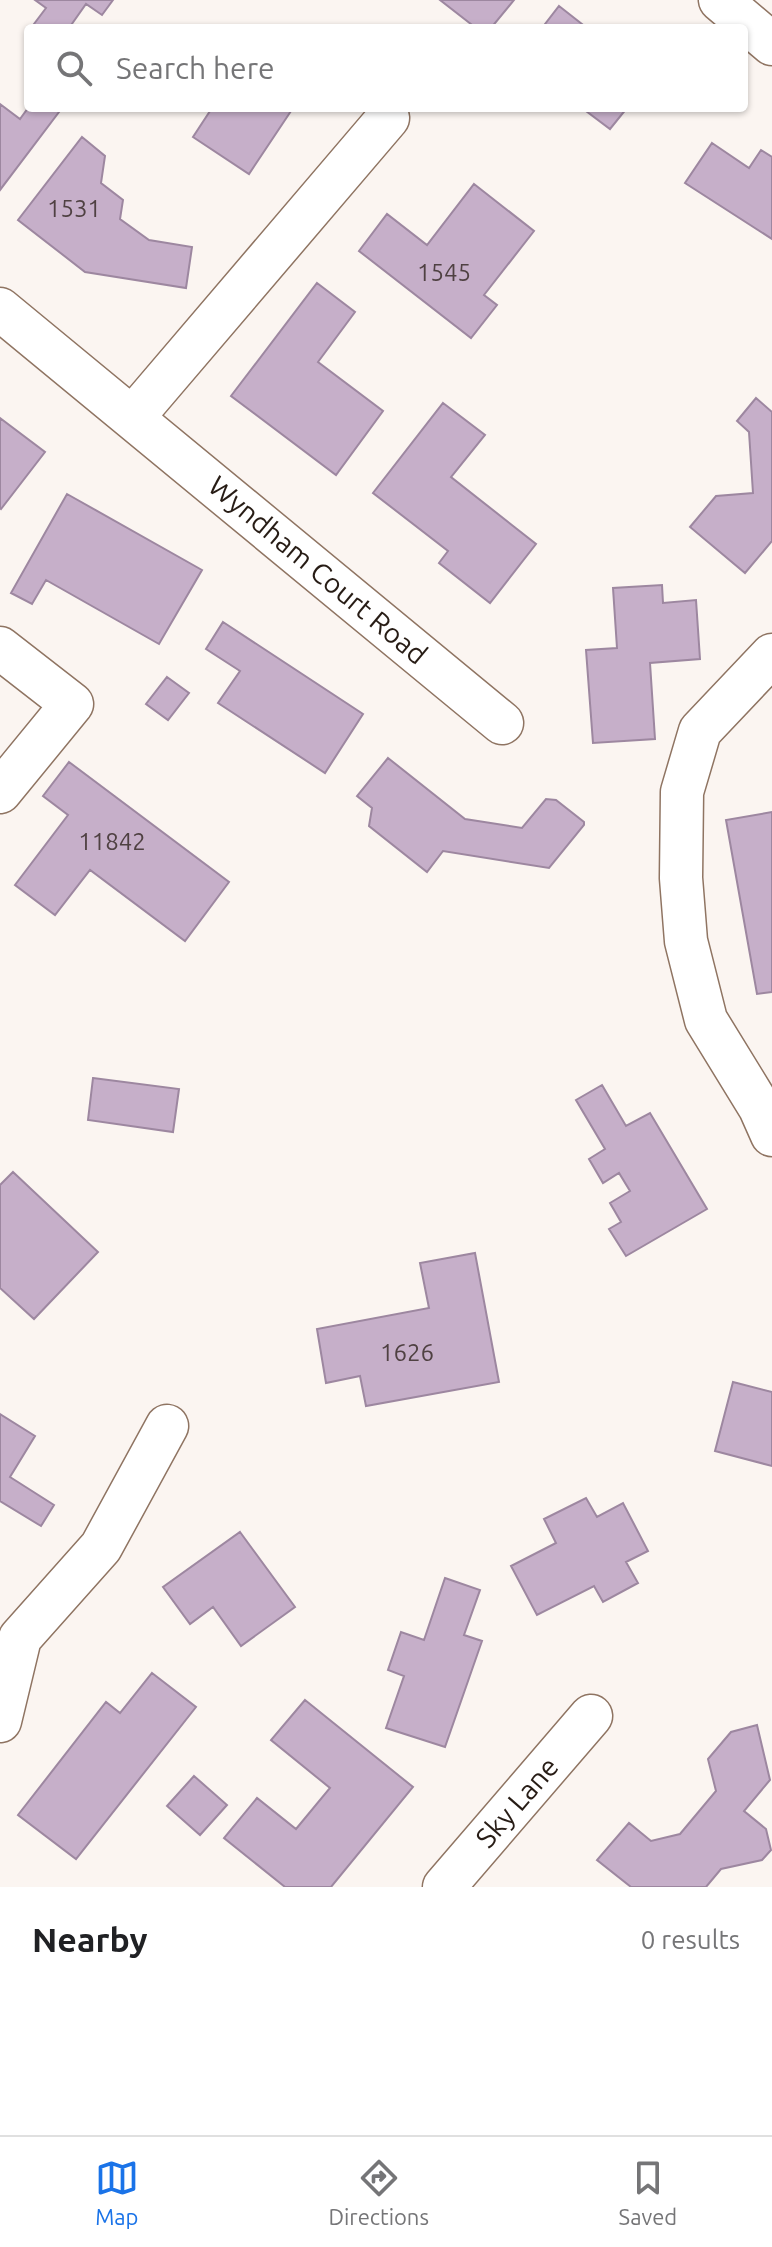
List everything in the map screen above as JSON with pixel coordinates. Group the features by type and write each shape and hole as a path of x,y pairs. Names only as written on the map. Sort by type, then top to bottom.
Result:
{"street":[{"path":"720,0 772,44"},
{"path":"133,417 388,118"},
{"name":"Wyndham Court Road","path":"0,309 502,723"},
{"path":"0,648 72,704 0,792"},
{"path":"772,655 700,731 682,792 681,878 686,941 706,1020 760,1108 772,1135"},
{"path":"0,1721 20,1638 101,1547 167,1426"},
{"name":"Sky Lane","path":"444,1887 591,1716"}],"building":[{"path":"35,0 113,0 102,15 86,4 72,24 34,24 46,8"},
{"path":"440,0 514,0 494,24 471,24"},
{"path":"559,6 582,24 545,24"},
{"path":"0,104 20,119 25,112 59,112 0,190"},
{"path":"209,112 290,112 249,174 193,137"},
{"path":"587,112 624,112 610,129"},
{"path":"82,137 105,156 101,183 123,200 120,219 149,240 192,247 186,288 85,272 18,220"},
{"path":"712,143 749,168 761,150 772,157 772,239 685,183"},
{"path":"474,184 534,231 484,295 497,305 471,338 359,251 387,214 427,245"},
{"path":"317,283 355,312 318,362 383,411 336,475 231,396"},
{"path":"756,398 772,412 772,541 745,573 690,527 716,496 753,493 749,432 737,421"},
{"path":"443,403 485,435 451,477 536,544 490,603 439,563 448,551 373,493"},
{"path":"0,418 45,452 1,509 0,508"},
{"path":"67,494 202,570 159,644 46,580 32,604 11,593"},
{"path":"662,585 663,603 696,600 700,659 650,663 655,739 593,743 586,650 617,648 613,588"},
{"path":"223,622 363,714 325,773 218,703 240,671 206,649"},
{"path":"167,677 189,693 168,720 146,704"},
{"path":"388,758 465,819 522,828 546,799 556,800 584,825 549,868 443,851 427,872 369,826 372,808 357,796"},
{"path":"69,762 229,882 185,941 90,870 55,915 15,885 68,815 43,796"},
{"path":"772,812 772,992 757,994 726,820"},
{"path":"93,1078 179,1089 173,1132 88,1120"},
{"path":"602,1085 626,1126 650,1113 707,1209 626,1256 609,1229 621,1222 610,1203 630,1191 619,1173 603,1183 589,1159 605,1149 576,1100"},
{"path":"13,1172 98,1252 34,1319 0,1288 0,1185"},
{"path":"475,1253 499,1382 366,1406 360,1376 326,1383 317,1329 429,1308 420,1263"},
{"path":"733,1382 772,1392 772,1466 715,1451"},
{"path":"0,1414 35,1436 10,1477 54,1505 41,1526 0,1501"},
{"path":"586,1498 597,1517 623,1503 648,1551 626,1562 638,1583 603,1602 594,1586 537,1615 511,1566 556,1543 544,1519"},
{"path":"240,1532 295,1607 241,1646 213,1607 190,1624 163,1587"},
{"path":"445,1578 480,1590 464,1635 482,1641 445,1747 386,1728 404,1676 388,1670 401,1632 424,1640"},
{"path":"152,1673 196,1707 76,1859 18,1815 106,1702 120,1713"},
{"path":"305,1700 413,1787 331,1887 285,1887 224,1838 257,1798 296,1829 330,1788 271,1740"},
{"path":"757,1725 770,1780 744,1811 766,1829 771,1850 762,1860 721,1869 706,1887 631,1887 597,1860 629,1823 651,1841 680,1834 716,1791 708,1759 731,1732"},
{"path":"194,1776 227,1805 200,1835 167,1806"}]}
